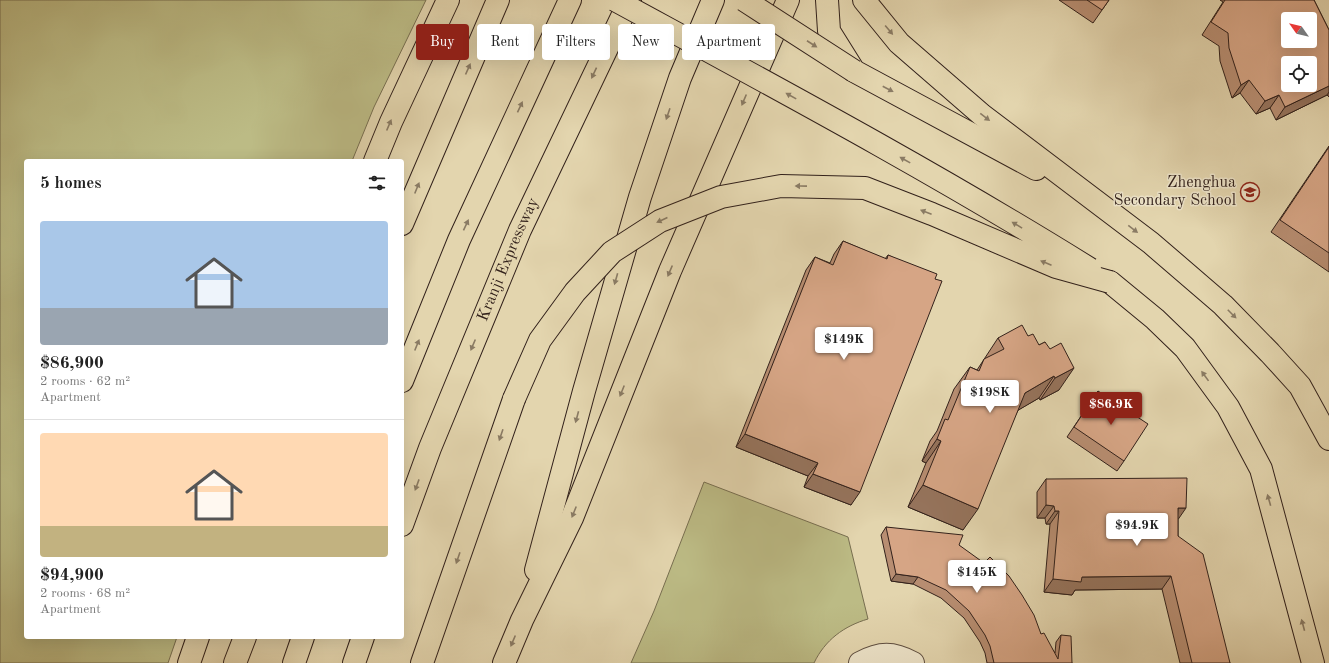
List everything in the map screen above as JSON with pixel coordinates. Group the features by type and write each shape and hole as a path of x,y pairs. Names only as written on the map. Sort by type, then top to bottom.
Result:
{"highway":[{"path":"376,159 391,122 448,0"},
{"path":"404,219 418,183 498,0"},
{"path":"404,376 459,240 570,0"},
{"path":"615,0 827,116 1050,244 1110,282 1155,319 1185,348 1228,407 1260,469 1313,663"},
{"name":"Kranji Expressway","path":"404,520 430,448 520,230 630,0"},
{"path":"522,620 584,391 640,197 680,78 713,0"},
{"path":"744,0 854,71 1102,205"},
{"path":"504,663 522,620 572,518 670,271 788,0"},
{"path":"827,0 829,31 854,71"},
{"path":"864,0 899,43 982,115 1151,243 1223,305 1300,386 1329,439"},
{"path":"422,663 514,398 540,340 575,292 612,252 660,221 721,197 781,186 865,188 932,214 1056,267 1110,282"},
{"path":"1300,386 1329,405"},
{"path":"189,663 197,639"},
{"path":"235,663 244,639"},
{"path":"294,663 302,639"},
{"path":"354,663 362,639"}],"street":[{"path":"860,663 872,657 887,654 902,657 913,663"}],"shaded area":[{"path":"0,0 426,0 374,107 353,159 24,159 24,639 176,639 168,663 0,663"},
{"path":"704,482 848,537 868,619 843,630 836,635 824,647 814,663 631,663 654,611"}],"building":[{"path":"1087,0 1109,0 1102,10"},
{"path":"1225,0 1314,0 1329,30 1329,86 1317,92 1317,56 1281,56 1281,92 1316,92 1285,107 1279,95 1265,101 1249,80 1241,85 1229,48 1228,33 1211,22"},
{"path":"1329,147 1329,253 1280,220"},
{"path":"843,241 887,259 888,255 937,274 935,279 942,281 860,492 813,474 818,463 745,434 815,257 833,265"},
{"path":"1022,325 1028,336 1033,334 1039,345 1045,342 1050,349 1061,343 1074,368 1055,378 1054,376 1025,393 978,509 923,485 941,441 937,439 945,419 948,420 970,367 979,371 984,359 1004,349 998,338"},
{"path":"1098,391 1148,424 1124,461 1074,427"},
{"path":"1187,478 1186,508 1178,508 1178,536 1203,554 1230,663 1192,663 1171,576 1082,577 1081,582 1053,579 1059,511 1055,511 1054,506 1046,505 1046,479"},
{"path":"886,527 963,535 959,545 984,563 990,557 1009,576 1034,615 1041,634 1044,633 1058,659 1061,635 1071,636 1072,663 994,663 990,646 985,635 969,611 946,590 918,577 896,574"}],"place":[{"name":"Zhenghua Secondary School","path":"1250,192"}]}
